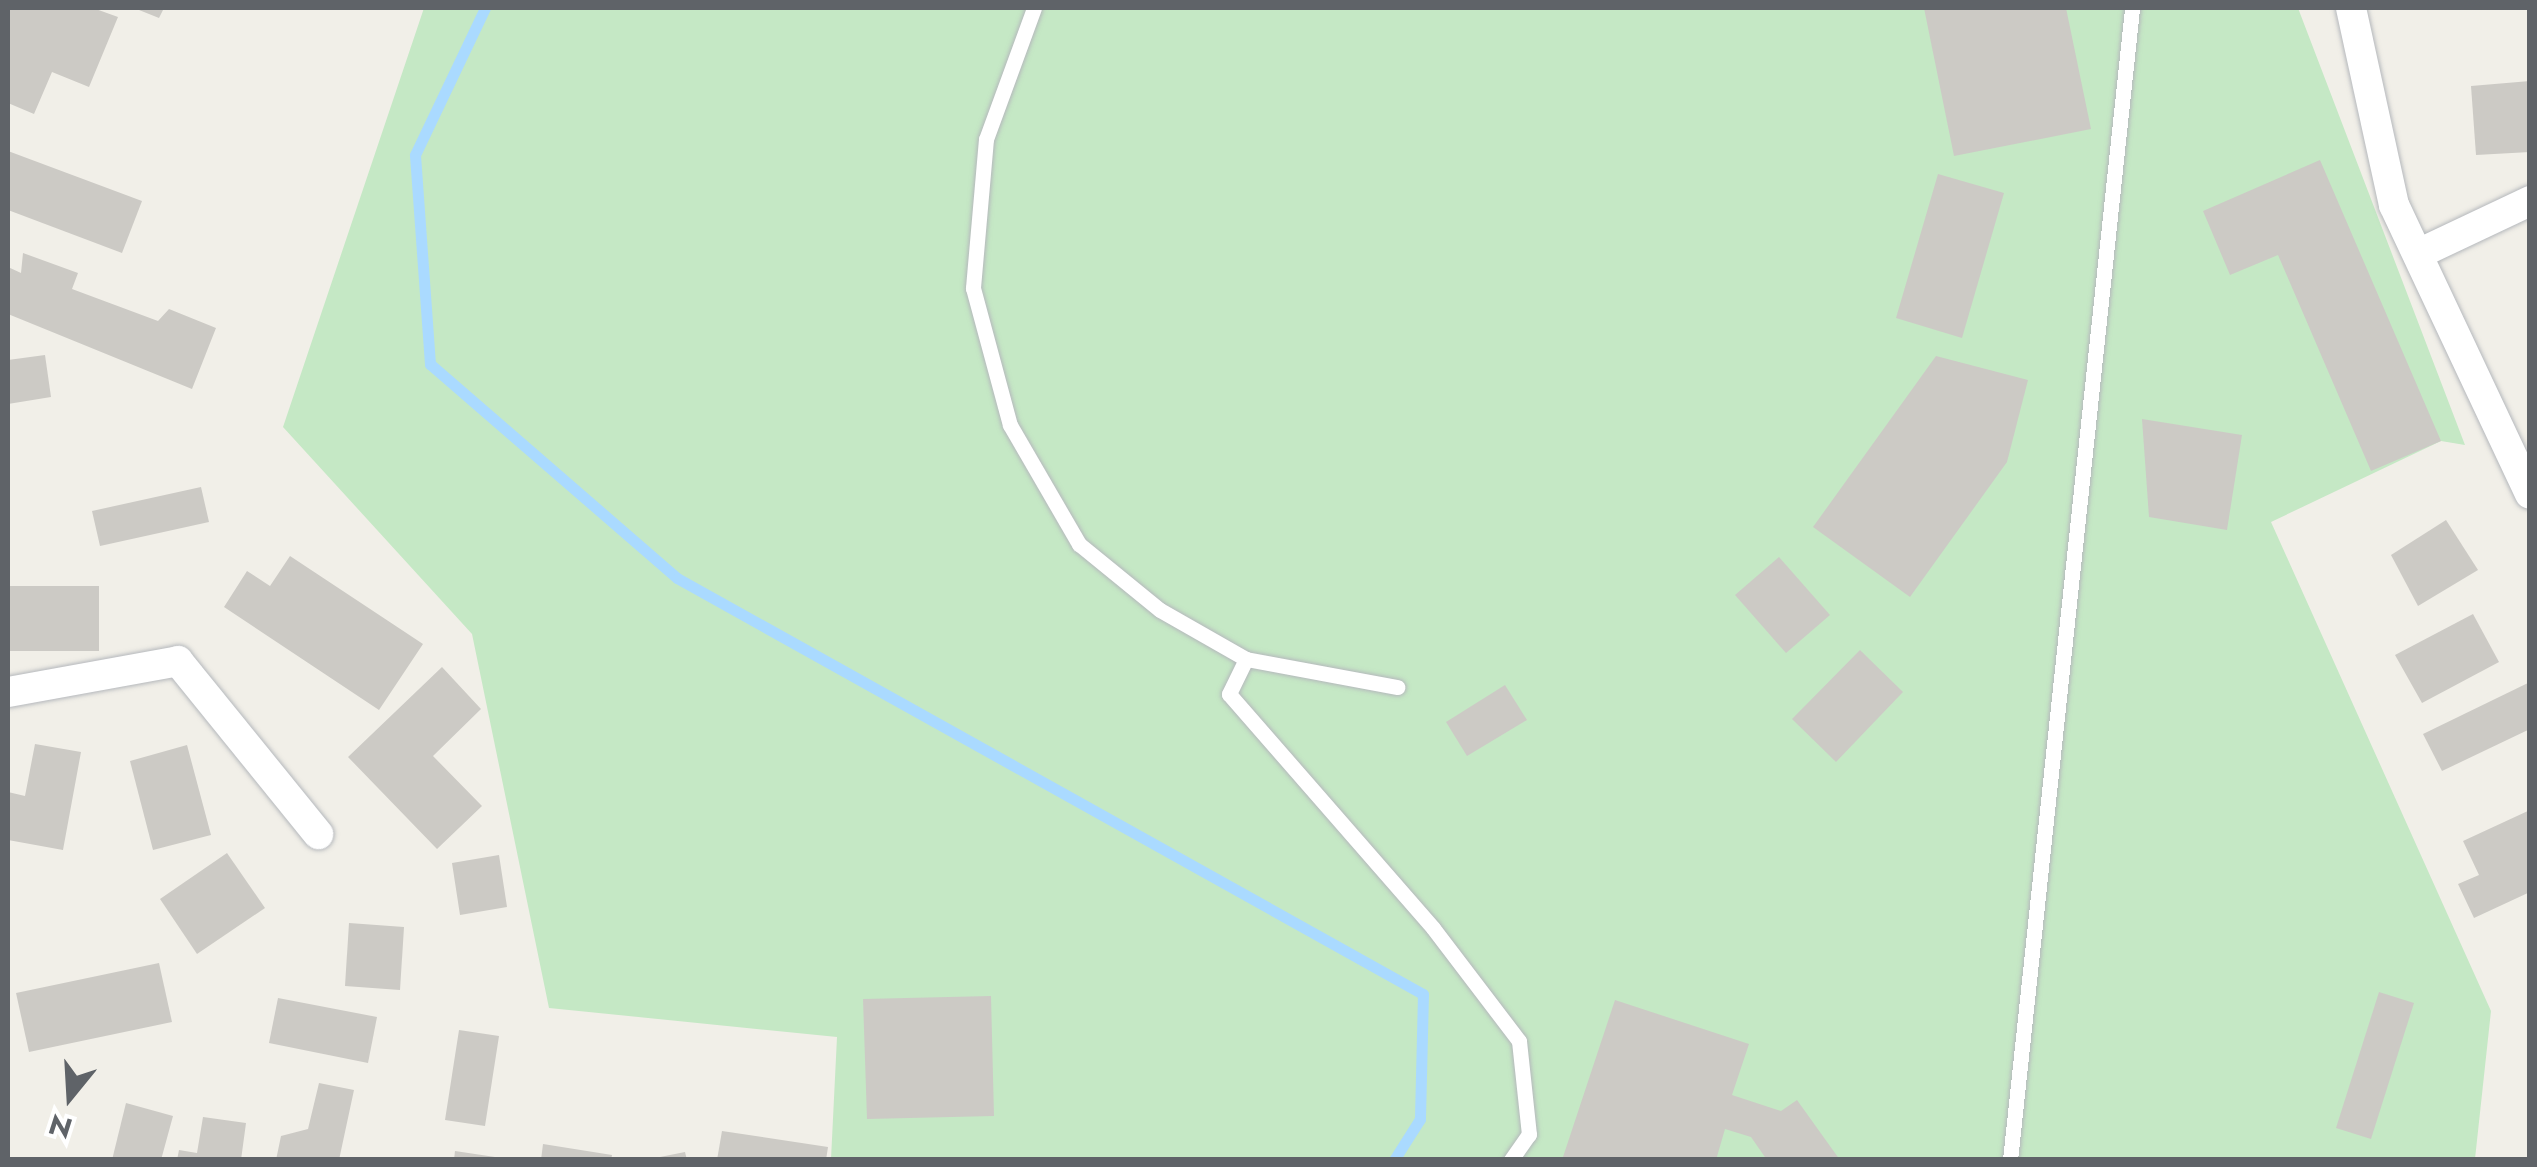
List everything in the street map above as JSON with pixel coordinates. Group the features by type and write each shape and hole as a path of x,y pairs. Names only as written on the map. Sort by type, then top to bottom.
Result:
{"street":[{"path":"2350,8 2394,205 2530,494"},
{"path":"2418,254 2530,201"},
{"path":"8,692 178,660 318,834"}],"lane":[{"path":"1034,8 986,139 972,288 1010,425 1080,544 1160,610 1246,659 1397,687"},
{"path":"2010,1160 2132,8"},
{"path":"1246,659 1229,694 1433,928 1518,1041 1529,1134 1511,1160"}],"green space":[{"path":"424,8 2298,8 2465,445 2441,441 2271,522 2491,1011 2475,1159 831,1159 837,1037 549,1008 472,634 283,427"}],"building":[{"path":"8,8 93,8 118,17 89,87 52,72 34,114 8,103"},
{"path":"134,8 164,8 159,18"},
{"path":"1924,8 2066,8 2091,129 1954,156"},
{"path":"2530,81 2530,152 2476,155 2471,86"},
{"path":"8,151 142,201 122,253 8,210"},
{"path":"2320,160 2441,441 2371,471 2278,255 2230,275 2203,211"},
{"path":"1938,174 2004,193 1962,338 1896,318"},
{"path":"23,253 78,273 72,289 158,321 169,309 216,328 192,389 8,314 8,267 21,273"},
{"path":"45,355 51,397 8,404 8,360"},
{"path":"1936,356 2028,380 2007,462 1910,597 1813,527"},
{"path":"2142,419 2242,435 2227,530 2149,517"},
{"path":"201,487 209,522 100,546 92,511"},
{"path":"2446,520 2478,570 2418,606 2391,555"},
{"path":"290,556 423,644 379,710 224,607 247,571 270,586"},
{"path":"1779,557 1830,615 1786,653 1735,595"},
{"path":"8,586 99,586 99,651 8,651"},
{"path":"2473,614 2499,662 2422,703 2395,655"},
{"path":"1860,650 1903,692 1836,762 1792,719"},
{"path":"442,667 481,709 433,756 482,806 437,849 348,757"},
{"path":"2530,682 2530,729 2442,771 2423,734"},
{"path":"1505,685 1527,720 1467,756 1446,722"},
{"path":"35,744 81,752 63,850 8,840 8,792 25,796"},
{"path":"187,745 211,835 153,850 130,761"},
{"path":"2530,810 2530,892 2474,918 2458,884 2479,875 2463,841"},
{"path":"227,853 265,908 197,954 160,899"},
{"path":"499,855 507,907 460,915 452,863"},
{"path":"349,923 404,927 400,990 345,986"},
{"path":"159,963 172,1022 29,1052 16,993"},
{"path":"2379,992 2414,1003 2371,1139 2336,1128"},
{"path":"991,996 994,1116 867,1119 863,999"},
{"path":"278,998 377,1017 368,1063 269,1043"},
{"path":"1615,1000 1749,1044 1732,1095 1781,1111 1797,1100 1840,1160 1767,1160 1751,1137 1725,1129 1716,1160 1562,1160"},
{"path":"459,1030 499,1036 485,1126 445,1120"},
{"path":"319,1083 354,1090 339,1160 276,1160 281,1136 308,1129"},
{"path":"126,1103 173,1116 161,1160 112,1160"},
{"path":"203,1117 246,1123 241,1160 177,1160 179,1150 197,1153"},
{"path":"722,1131 828,1147 826,1160 717,1160"},
{"path":"543,1144 612,1155 611,1160 541,1160"},
{"path":"455,1151 495,1157 495,1160 454,1160"},
{"path":"685,1152 687,1160 655,1158"}],"waterway":[{"path":"485,8 415,155 430,364 677,578 1423,994 1420,1119 1394,1160"}]}
